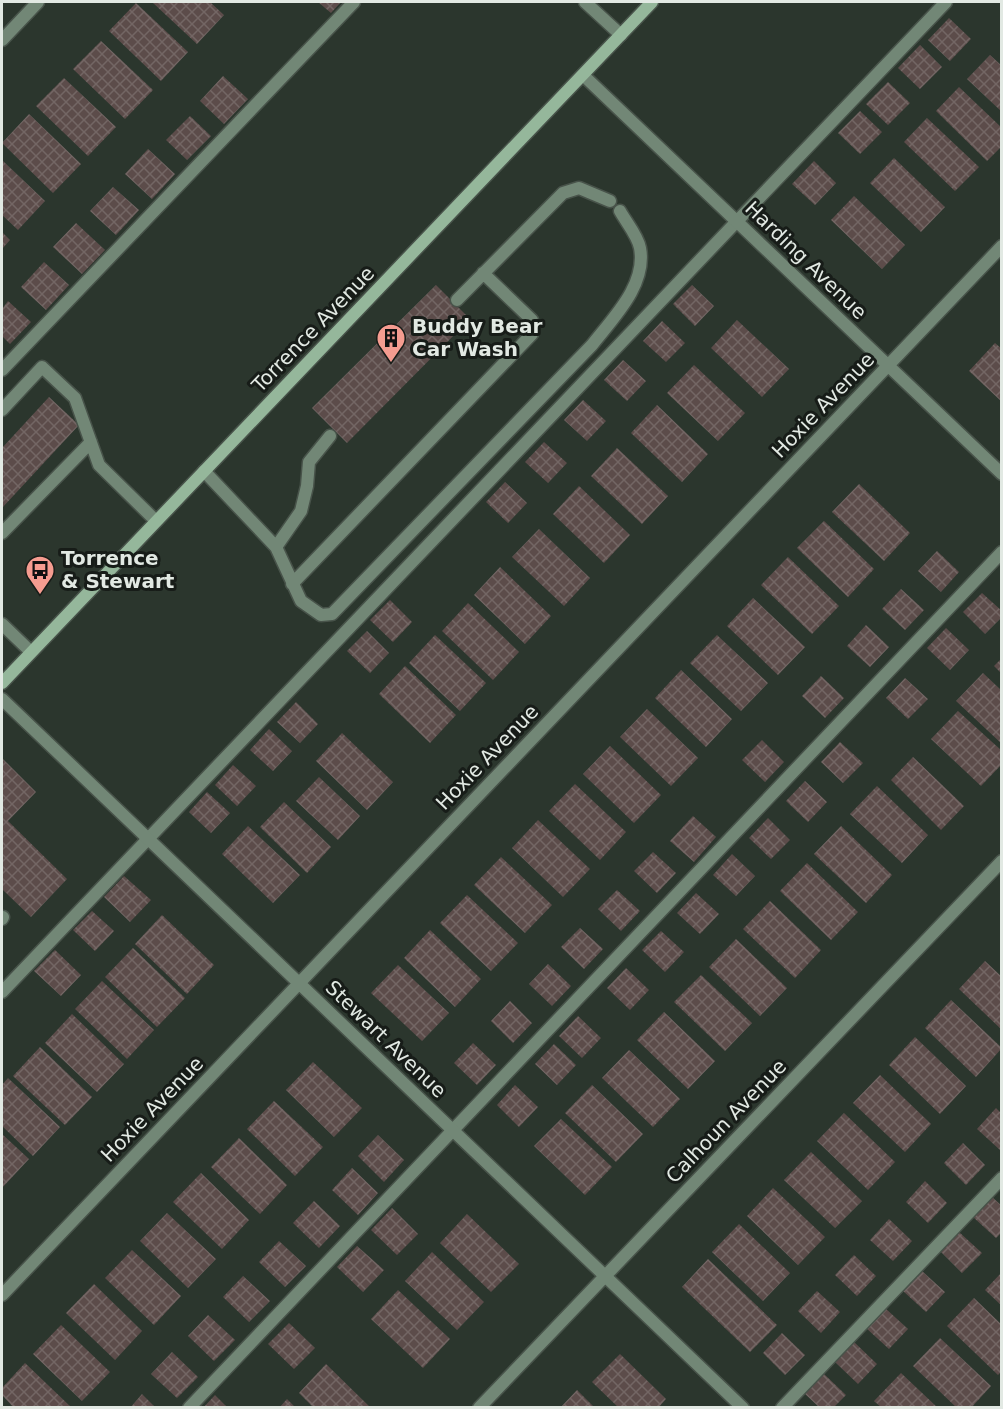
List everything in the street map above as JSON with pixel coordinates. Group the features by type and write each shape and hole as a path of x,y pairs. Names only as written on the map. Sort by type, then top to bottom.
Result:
{"main road":[{"name":"Torrence Avenue","path":"2,683 652,2"}],"street":[{"path":"2,40 38,2"},
{"path":"2,370 354,2"},
{"path":"585,2 621,35"},
{"path":"2,992 946,2"},
{"name":"Harding Avenue","path":"583,75 1002,474"},
{"path":"457,300 563,193 579,188 610,201"},
{"path":"204,471 276,547 301,601 321,615 332,614 592,345 628,299 640,271 640,247 620,211"},
{"name":"Hoxie Avenue","path":"2,1294 1002,246"},
{"path":"292,584 532,334 532,320 483,273"},
{"path":"2,410 42,367 75,398 99,465 156,521"},
{"path":"276,547 301,511 307,486 309,462 330,436"},
{"path":"2,534 90,442"},
{"path":"189,1407 1002,552"},
{"path":"2,624 31,652"},
{"name":"Stewart Avenue","path":"2,699 743,1407"},
{"name":"Calhoun Avenue","path":"479,1407 1002,861"},
{"path":"782,1407 1002,1178"}],"building":[{"path":"152,2 210,2 224,15 197,44"},
{"path":"318,2 341,2 331,13"},
{"path":"136,3 188,52 161,81 109,31"},
{"path":"949,18 971,39 950,61 928,40"},
{"path":"101,41 153,90 125,119 73,69"},
{"path":"920,45 942,67 920,89 898,68"},
{"path":"990,55 1002,66 1002,112 967,79"},
{"path":"223,76 248,99 224,124 200,101"},
{"path":"64,78 116,127 88,156 36,106"},
{"path":"888,82 910,103 888,125 866,104"},
{"path":"959,87 1002,128 1002,146 987,161 936,111"},
{"path":"860,111 882,132 860,154 838,133"},
{"path":"29,114 81,164 53,193 2,143"},
{"path":"190,116 211,136 187,160 166,140"},
{"path":"927,118 979,167 955,191 904,142"},
{"path":"148,149 175,174 152,199 125,174"},
{"path":"894,158 945,207 921,232 870,183"},
{"path":"2,160 45,201 18,230 2,215"},
{"path":"814,161 836,183 815,205 792,184"},
{"path":"113,187 139,210 116,235 90,211"},
{"path":"854,196 905,245 882,269 831,220"},
{"path":"76,223 105,250 82,274 53,247"},
{"path":"2,232 10,240 2,249"},
{"path":"44,262 69,285 46,310 21,287"},
{"name":"Buddy Bear Car Wash","path":"436,285 470,319 347,443 312,408"},
{"path":"692,285 714,306 695,326 673,304"},
{"path":"8,301 31,322 10,344 2,336 2,309"},
{"path":"737,320 789,369 762,397 711,348"},
{"path":"662,321 685,343 666,362 643,341"},
{"path":"995,343 1002,349 1002,402 969,371"},
{"path":"623,360 646,381 627,401 604,380"},
{"path":"694,365 745,413 718,441 667,393"},
{"path":"49,397 79,425 2,508 2,448"},
{"path":"583,400 606,421 587,441 564,420"},
{"path":"657,405 708,454 682,482 631,433"},
{"path":"544,442 567,463 548,483 525,462"},
{"path":"617,448 668,496 642,524 591,476"},
{"path":"505,482 527,503 508,523 486,502"},
{"path":"859,484 910,533 884,561 832,512"},
{"path":"579,486 630,535 604,563 553,514"},
{"path":"824,521 874,569 848,597 797,548"},
{"path":"539,529 590,578 564,606 512,557"},
{"path":"937,551 959,572 941,592 918,571"},
{"path":"788,557 839,606 812,634 761,585"},
{"path":"500,567 551,616 525,644 474,595"},
{"path":"901,589 924,610 905,630 882,609"},
{"path":"982,593 1002,611 1002,617 985,634 963,612"},
{"path":"753,598 805,647 778,675 727,626"},
{"path":"390,600 412,622 393,642 370,620"},
{"path":"468,603 519,652 493,680 442,631"},
{"path":"866,625 889,647 870,667 847,646"},
{"path":"946,628 969,650 950,670 927,648"},
{"path":"367,631 389,653 370,673 347,651"},
{"path":"435,635 486,683 460,711 409,663"},
{"path":"717,635 768,683 741,711 690,663"},
{"path":"1002,658 1002,674 994,666"},
{"path":"405,666 456,715 430,743 379,694"},
{"path":"681,670 732,719 706,747 655,698"},
{"path":"983,673 1002,691 1002,744 956,701"},
{"path":"821,676 844,698 825,718 802,696"},
{"path":"905,678 928,699 908,719 886,698"},
{"path":"296,702 318,724 300,743 277,722"},
{"path":"647,709 698,758 671,786 620,737"},
{"path":"958,711 1002,751 1002,764 981,786 931,739"},
{"path":"269,729 292,751 273,771 250,750"},
{"path":"342,733 393,782 367,810 316,761"},
{"path":"762,740 784,762 765,782 742,760"},
{"path":"840,742 863,763 843,783 821,762"},
{"path":"610,746 661,795 634,823 583,774"},
{"path":"913,757 964,806 941,830 891,780"},
{"path":"2,758 36,792 8,821 67,879 31,917 2,889"},
{"path":"233,765 256,786 237,806 215,785"},
{"path":"319,777 360,816 338,840 296,801"},
{"path":"805,781 827,802 808,822 786,801"},
{"path":"575,784 626,832 600,860 549,811"},
{"path":"877,786 928,835 902,863 850,814"},
{"path":"207,792 230,813 211,833 189,812"},
{"path":"284,802 331,847 307,873 260,827"},
{"path":"693,816 716,837 694,862 670,841"},
{"path":"768,818 790,840 771,859 749,838"},
{"path":"538,820 590,869 563,897 512,848"},
{"path":"248,826 300,875 273,903 222,854"},
{"path":"841,826 892,875 866,903 814,854"},
{"path":"653,852 676,873 657,893 634,871"},
{"path":"732,854 755,876 736,896 713,875"},
{"path":"501,857 552,905 525,933 474,885"},
{"path":"807,863 858,912 831,940 780,891"},
{"path":"124,876 151,900 130,922 104,897"},
{"path":"617,890 640,911 621,931 598,909"},
{"path":"696,893 719,914 700,934 677,913"},
{"path":"467,895 518,943 491,971 440,923"},
{"path":"770,901 821,950 795,978 743,929"},
{"path":"92,911 114,931 95,951 73,930"},
{"path":"162,915 214,965 187,994 135,944"},
{"path":"580,928 603,949 584,969 561,947"},
{"path":"430,930 481,979 455,1007 404,958"},
{"path":"661,931 684,952 665,972 642,950"},
{"path":"736,939 787,988 760,1016 709,967"},
{"path":"133,948 185,998 157,1027 105,977"},
{"path":"55,950 81,975 61,996 34,971"},
{"path":"985,961 1002,977 1002,1030 959,989"},
{"path":"548,964 571,986 552,1006 529,984"},
{"path":"398,965 449,1013 422,1041 371,993"},
{"path":"626,968 649,990 630,1010 607,988"},
{"path":"701,975 752,1023 725,1051 674,1002"},
{"path":"102,981 154,1030 127,1059 75,1009"},
{"path":"951,1000 1002,1048 976,1077 925,1028"},
{"path":"510,1001 532,1023 513,1043 491,1021"},
{"path":"664,1012 715,1061 688,1089 637,1040"},
{"path":"72,1014 124,1064 97,1092 45,1043"},
{"path":"578,1016 601,1038 582,1058 559,1036"},
{"path":"915,1037 966,1086 940,1114 889,1065"},
{"path":"473,1043 496,1065 477,1085 454,1063"},
{"path":"554,1044 576,1065 557,1085 535,1064"},
{"path":"40,1047 92,1097 65,1125 13,1076"},
{"path":"629,1050 680,1099 653,1127 602,1078"},
{"path":"313,1062 362,1108 334,1137 286,1090"},
{"path":"880,1075 931,1124 905,1152 853,1103"},
{"path":"8,1078 60,1127 33,1156 2,1126 2,1085"},
{"path":"515,1085 538,1107 519,1127 497,1105"},
{"path":"592,1085 643,1134 616,1162 565,1113"},
{"path":"274,1101 323,1147 295,1176 247,1129"},
{"path":"996,1108 1002,1114 1000,1150 977,1129"},
{"path":"844,1113 895,1162 868,1190 817,1141"},
{"path":"561,1119 612,1167 585,1195 534,1146"},
{"path":"2,1134 29,1159 2,1188"},
{"path":"378,1135 404,1160 384,1182 358,1156"},
{"path":"239,1138 287,1185 260,1214 211,1167"},
{"path":"963,1143 985,1165 966,1185 944,1163"},
{"path":"811,1152 862,1201 835,1228 784,1180"},
{"path":"352,1168 378,1193 358,1215 332,1190"},
{"path":"201,1173 249,1220 222,1249 173,1202"},
{"path":"925,1181 947,1203 928,1223 906,1202"},
{"path":"773,1188 825,1237 798,1265 747,1216"},
{"path":"992,1197 1002,1206 1002,1232 996,1238 973,1217"},
{"path":"314,1201 340,1226 319,1248 293,1223"},
{"path":"392,1208 418,1234 397,1255 371,1230"},
{"path":"167,1213 216,1259 188,1288 140,1241"},
{"path":"467,1214 519,1264 491,1292 440,1243"},
{"path":"889,1219 912,1241 893,1261 870,1240"},
{"path":"739,1224 790,1273 763,1301 712,1252"},
{"path":"959,1232 982,1253 962,1273 940,1251"},
{"path":"279,1241 306,1266 285,1287 259,1262"},
{"path":"357,1246 384,1270 363,1292 337,1267"},
{"path":"132,1250 181,1296 154,1325 105,1278"},
{"path":"432,1252 484,1302 457,1330 405,1281"},
{"path":"854,1255 876,1276 857,1296 835,1275"},
{"path":"708,1259 777,1325 750,1352 682,1287"},
{"path":"922,1271 945,1292 926,1312 903,1291"},
{"path":"1002,1272 1002,1306 985,1290"},
{"path":"243,1276 270,1301 249,1322 223,1297"},
{"path":"94,1284 142,1331 115,1360 66,1313"},
{"path":"398,1290 450,1339 423,1368 371,1319"},
{"path":"817,1291 840,1312 821,1333 798,1311"},
{"path":"974,1298 1002,1325 1002,1371 998,1375 947,1326"},
{"path":"885,1308 908,1329 889,1349 866,1328"},
{"path":"208,1315 235,1340 214,1361 188,1336"},
{"path":"289,1323 315,1348 294,1369 268,1344"},
{"path":"61,1325 110,1372 82,1401 33,1354"},
{"path":"782,1333 805,1355 785,1375 763,1353"},
{"path":"940,1338 991,1386 971,1408 957,1408 913,1366"},
{"path":"854,1342 877,1364 858,1384 835,1362"},
{"path":"172,1352 198,1377 177,1398 151,1374"},
{"path":"620,1354 666,1399 658,1408 619,1408 592,1382"},
{"path":"25,1363 72,1408 14,1408 2,1395 2,1388"},
{"path":"326,1364 371,1408 314,1408 299,1393"},
{"path":"823,1373 846,1395 833,1408 820,1408 804,1393"},
{"path":"901,1373 938,1408 882,1408 874,1401"},
{"path":"577,1390 595,1408 560,1408"},
{"path":"142,1394 156,1408 130,1408"},
{"path":"215,1395 228,1408 203,1408"},
{"path":"287,1399 296,1408 279,1408"}],"place":[{"name":"Buddy Bear Car Wash","path":"391,364"},
{"name":"Torrence & Stewart","path":"40,596"}]}
